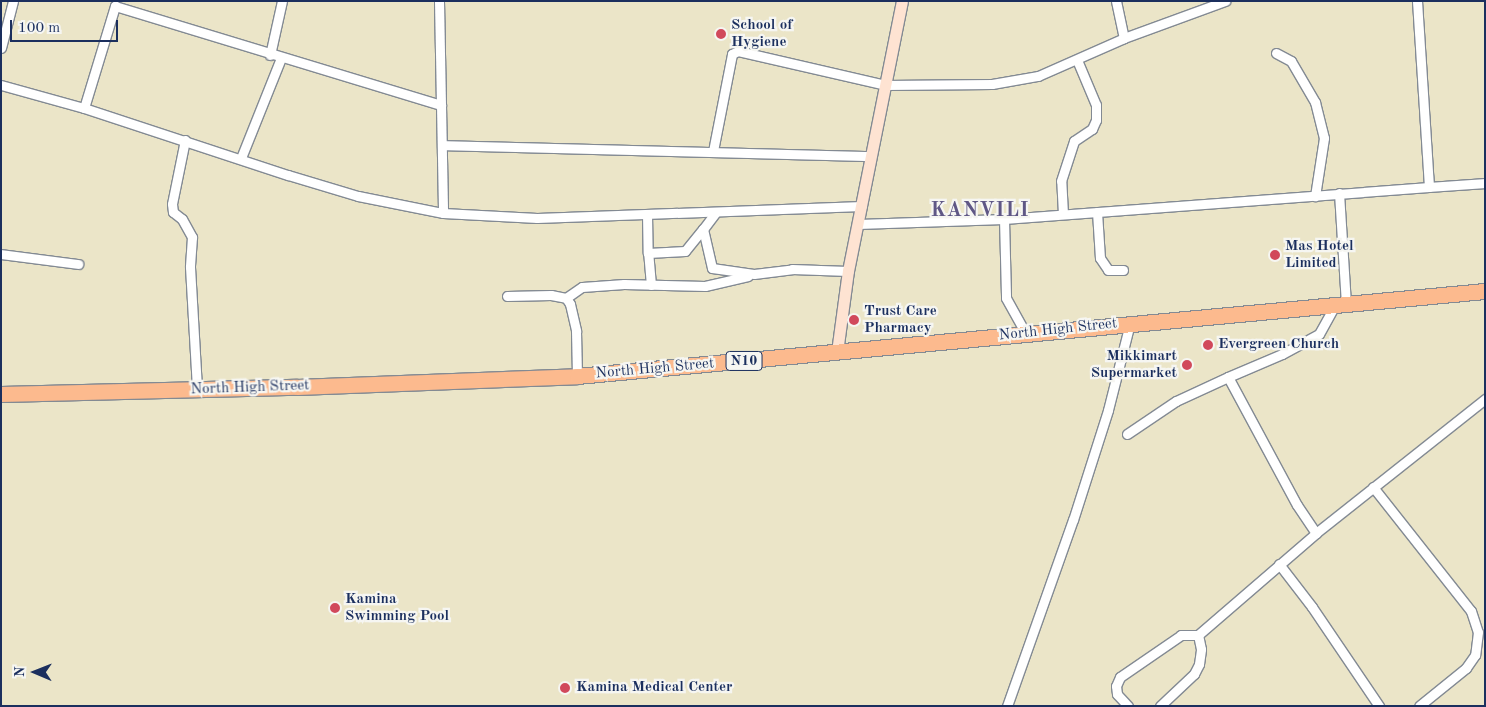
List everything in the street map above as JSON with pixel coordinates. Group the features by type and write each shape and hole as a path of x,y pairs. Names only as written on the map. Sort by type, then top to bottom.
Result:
{"highway":[{"name":"North High Street","path":"1,394 427,383 577,376 1485,291"}],"main road":[{"path":"837,352 848,271 902,1"}],"street":[{"path":"1,48 13,1"},
{"path":"270,55 282,1"},
{"path":"439,1 442,213"},
{"path":"1116,1 1124,38"},
{"path":"1417,1 1429,187"},
{"path":"713,151 732,54 738,51 884,85 992,84 1038,76 1124,38 1222,2"},
{"path":"84,108 115,4 270,55 440,105"},
{"path":"1276,54 1291,61 1316,102 1324,138 1315,196"},
{"path":"241,158 281,58"},
{"path":"1063,214 1061,182 1074,141 1092,129 1096,120 1096,105 1077,60"},
{"path":"1,85 84,108 358,196 442,213 537,218 862,206"},
{"path":"185,140 172,204 174,212 182,219 192,237 190,267 197,390"},
{"path":"442,145 870,156"},
{"path":"858,224 1004,219 1485,183"},
{"path":"1127,434 1176,401 1228,376 1282,354 1319,334 1341,304 1339,193"},
{"path":"648,253 685,251 716,212"},
{"path":"1097,212 1100,258 1108,270 1123,270"},
{"path":"647,214 651,284"},
{"path":"1004,219 1006,298 1026,334"},
{"path":"704,229 712,268 754,274"},
{"path":"1,254 78,264"},
{"path":"566,298 582,287 651,284 706,286 754,274 792,269 848,271"},
{"path":"507,296 551,295 566,298 570,304 576,331 577,376"},
{"path":"1007,706 1082,492 1108,410 1130,323"},
{"path":"1228,376 1297,505 1316,532"},
{"path":"1128,706 1117,694 1116,686 1120,677 1181,635 1198,635 1316,532 1485,399"},
{"path":"1373,487 1471,611 1478,632 1475,655 1466,668 1419,706"},
{"path":"1279,564 1312,607 1379,706"},
{"path":"1160,706 1194,674 1199,664 1201,649 1198,635"}],"place":[{"name":"School of Hygiene","path":"721,34"},
{"name":"Mas Hotel Limited","path":"1275,255"},
{"name":"Trust Care Pharmacy","path":"854,320"},
{"name":"Evergreen Church","path":"1208,345"},
{"name":"Mikkimart Supermarket","path":"1187,365"},
{"name":"Kamina Swimming Pool","path":"335,608"},
{"name":"Kamina Medical Center","path":"565,688"}],"district":[{"name":"KANVILI","path":"980,211"}]}
